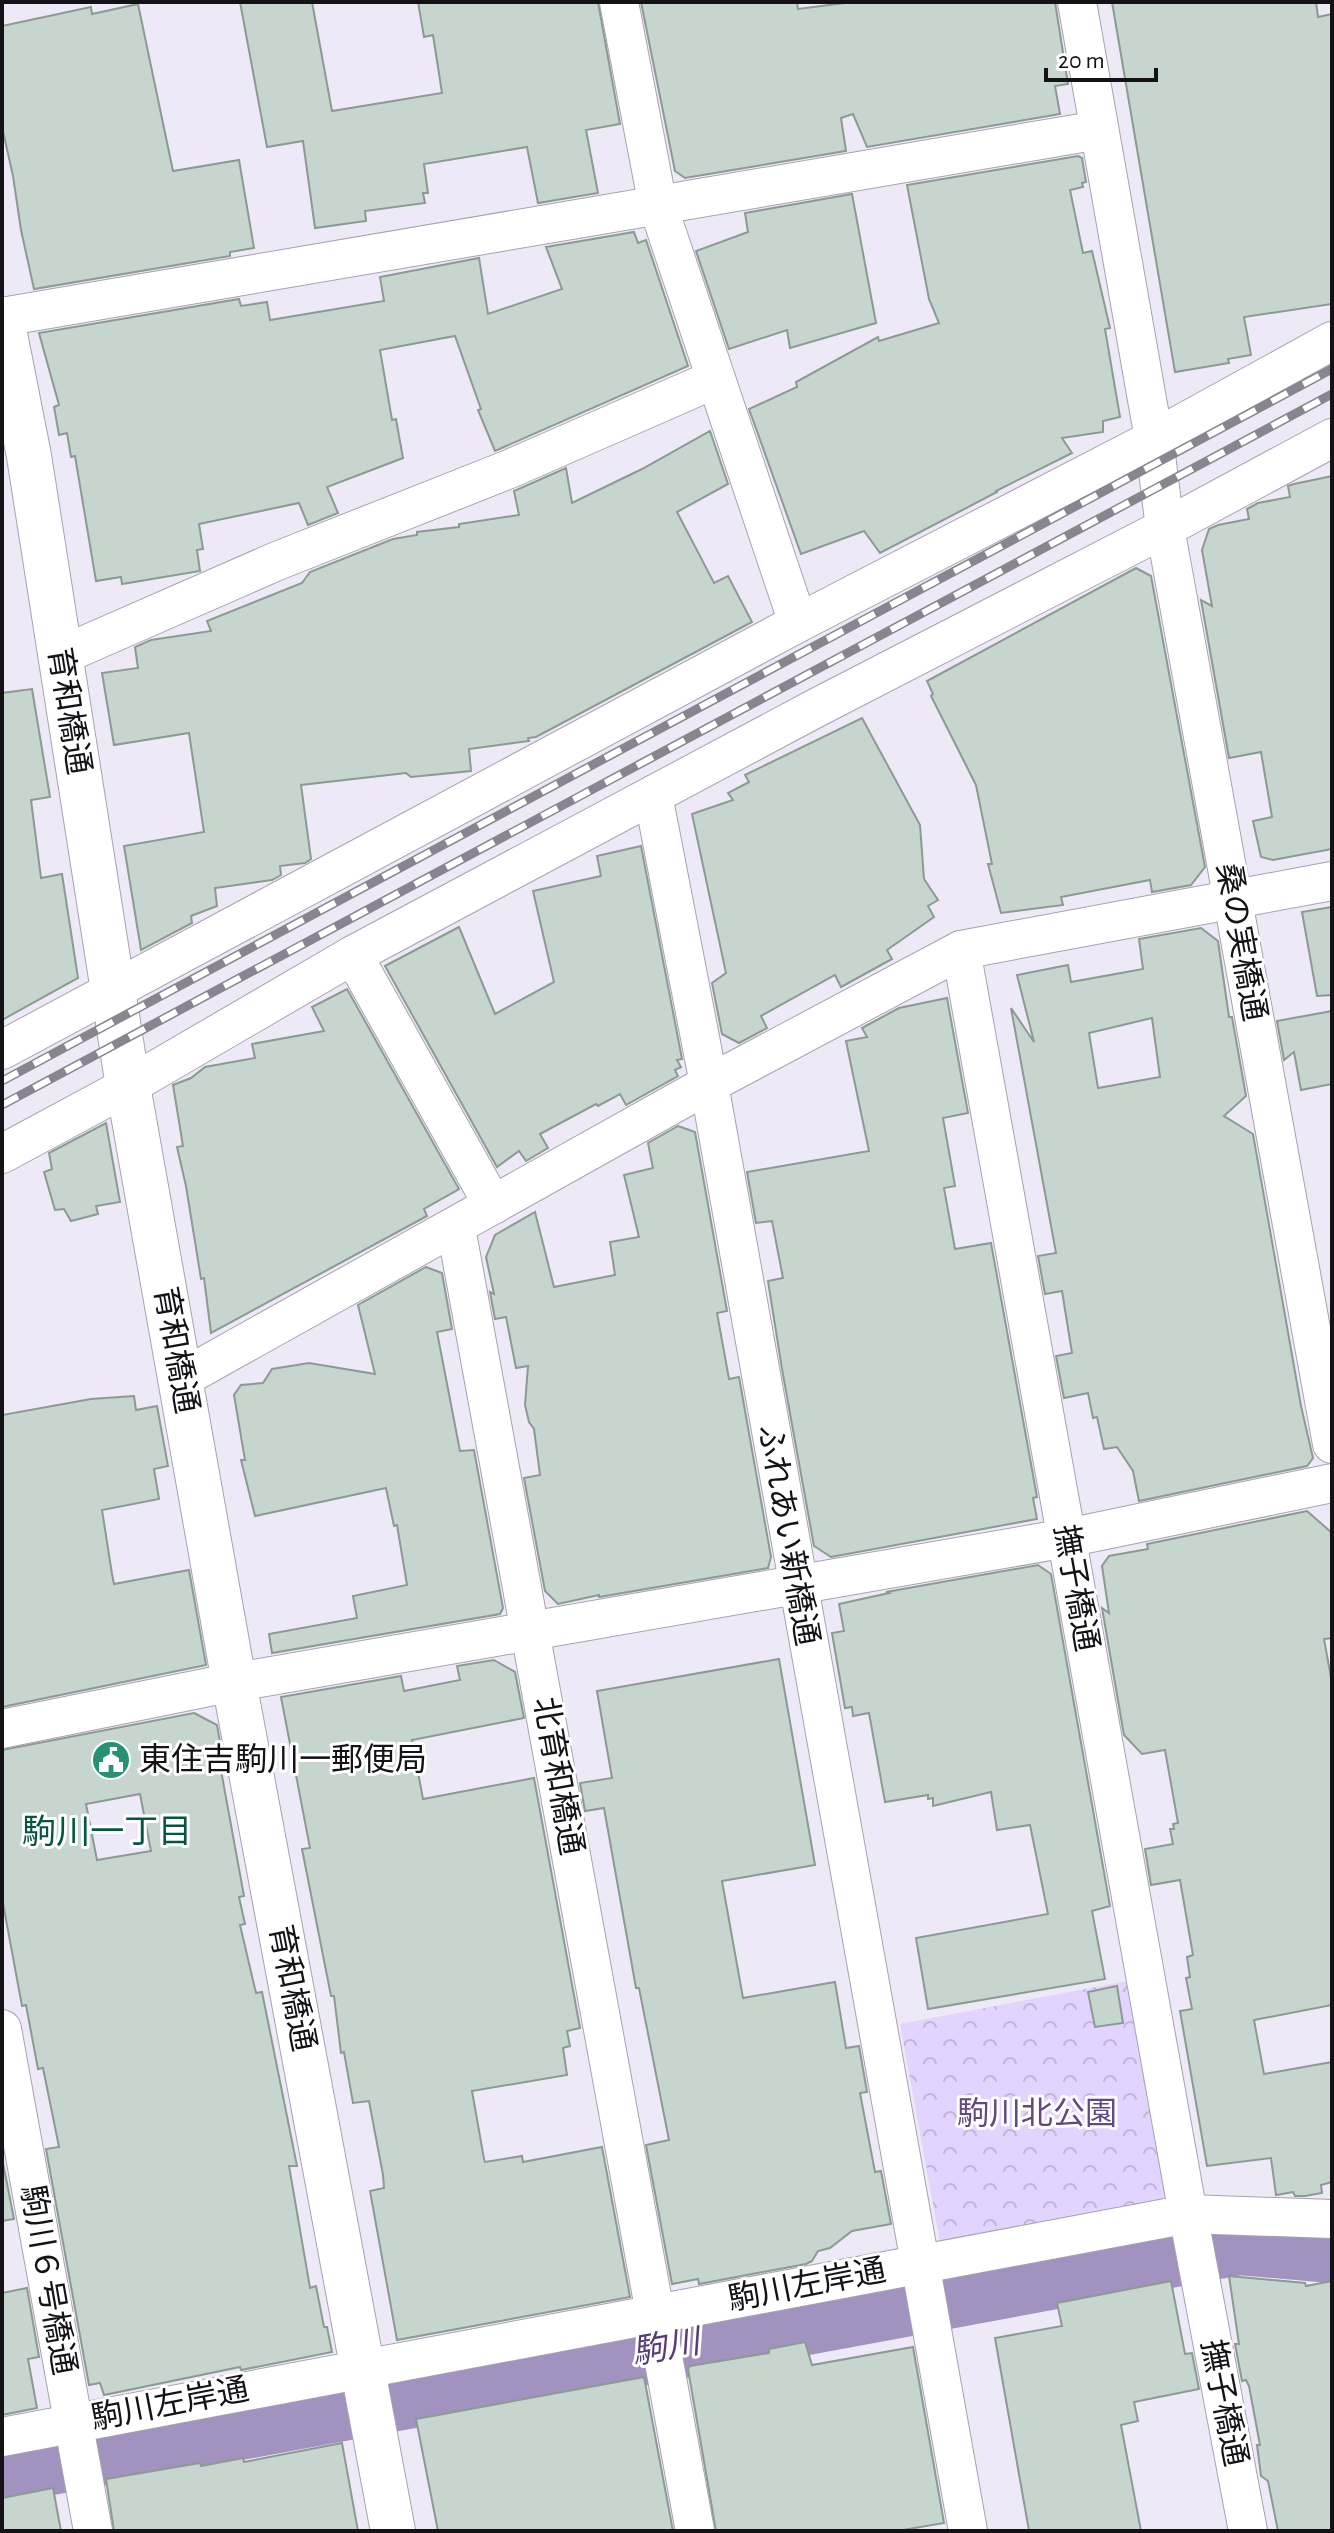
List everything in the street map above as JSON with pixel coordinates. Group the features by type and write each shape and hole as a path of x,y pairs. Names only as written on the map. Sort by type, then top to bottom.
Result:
{"street":[{"path":"619,2 658,206 798,623"},
{"name":"桑の実橋通","path":"1077,2 1154,439 1165,528 1332,1444"},
{"path":"2,318 1099,130"},
{"name":"育和橋通","path":"2,318 16,458 60,656 128,1086 234,1682 393,2531"},
{"path":"2,1050 798,623 1154,439 1332,341"},
{"path":"60,656 277,561 507,470 715,379"},
{"path":"2,1154 128,1086 353,955 1332,438"},
{"name":"ふれあい新橋通","path":"653,795 709,1084 968,2531"},
{"path":"181,1379 709,1084 961,950 1332,881"},
{"name":"撫子橋通","path":"961,950 1189,2220 1248,2531"},
{"path":"353,955 493,1205"},
{"name":"北育和橋通","path":"456,1228 695,2531"},
{"path":"2,1729 234,1682 1067,1538 1332,1483"},
{"name":"駒川６号橋通","path":"2,2029 93,2531"},
{"name":"駒川左岸通","path":"2,2437 75,2429 1189,2220 1332,2219"}],"green space":[{"name":"駒川北公園","path":"1133,1980 1174,2203 941,2248 900,2024"}],"building":[{"path":"240,2 312,2 332,111 442,93 433,35 424,37 418,2 598,2 620,124 586,130 598,193 538,203 527,147 424,164 428,193 423,193 425,203 365,211 366,221 315,228 303,141 267,147"},
{"path":"641,2 797,2 798,9 853,2 1055,2 1068,84 1055,86 1060,114 867,147 853,114 841,118 846,151 685,178 675,171"},
{"path":"1112,2 1316,2 1318,17 1332,14 1332,304 1244,317 1251,355 1228,359 1229,363 1175,372"},
{"path":"138,4 173,171 239,160 254,248 230,252 230,256 34,289 2,127 2,26 91,7 92,14"},
{"path":"1078,156 1082,158 1086,182 1082,183 1083,187 1070,190 1083,253 1092,251 1110,328 1105,329 1120,417 1103,421 1103,432 1062,438 1072,453 880,553 864,531 801,554 749,409 797,387 796,382 878,337 879,341 939,323 929,299 907,185"},
{"path":"852,194 876,323 790,348 787,330 729,349 696,251 748,232 745,213"},
{"path":"634,232 638,243 646,240 688,366 495,451 478,410 481,409 455,336 380,350 392,420 396,419 403,458 327,487 338,513 308,525 299,503 199,524 203,549 197,550 200,571 122,584 121,577 96,581 75,456 71,457 67,433 59,435 54,407 59,405 39,333 239,299 241,306 267,302 270,320 384,301 380,277 479,258 488,314 562,289 546,247"},
{"path":"710,431 728,484 677,512 714,583 728,576 752,622 536,737 528,738 529,741 469,749 471,771 411,777 406,773 301,785 311,859 305,863 280,866 281,875 272,880 215,888 217,906 191,916 192,923 141,950 124,846 204,832 189,733 114,745 102,673 138,668 135,647 151,640 211,631 207,621 302,583 310,572 393,539 519,515 514,491 566,468 572,503"},
{"path":"1332,476 1332,849 1273,860 1261,857 1253,821 1272,817 1261,752 1229,758 1201,600 1212,606 1202,550 1209,529 1249,519 1247,509 1258,503 1290,497 1288,486"},
{"path":"1136,568 1151,576 1205,867 1191,885 1152,892 1150,880 1061,897 1063,905 1001,913 988,864 992,864 976,785 931,696 933,694 927,681"},
{"path":"32,689 50,797 31,800 41,878 62,874 78,978 2,1020 2,693"},
{"path":"862,718 920,825 924,879 938,900 928,906 934,917 887,950 892,959 841,987 835,975 761,1016 767,1028 739,1043 722,1034 712,983 726,973 692,814 733,800 728,793 749,782 745,775"},
{"path":"641,846 682,1059 677,1060 681,1067 675,1070 678,1076 626,1105 620,1094 598,1106 596,1104 540,1134 548,1148 526,1161 519,1151 497,1167 385,966 459,927 495,1014 554,982 533,891 601,876 597,856"},
{"path":"1332,907 1332,995 1317,996 1302,912"},
{"path":"1201,928 1218,941 1229,1017 1232,1017 1246,1096 1224,1116 1253,1134 1313,1458 1307,1466 1139,1501 1133,1471 1117,1447 1104,1449 1088,1393 1064,1398 1056,1356 1072,1353 1062,1291 1045,1294 1038,1256 1056,1253 1011,1008 1034,1042 1017,975 1068,965 1071,982 1143,969 1139,939","holes":["1152,1018 1160,1077 1098,1088 1089,1033"]},
{"path":"347,989 459,1189 424,1209 427,1216 211,1333 204,1278 201,1279 177,1147 183,1146 173,1085 191,1078 205,1067 255,1058 252,1044 324,1031 312,1007"},
{"path":"947,998 968,1113 943,1118 955,1186 944,1188 955,1249 991,1243 1037,1497 1033,1498 1037,1519 831,1557 814,1546 768,1281 783,1278 772,1221 756,1223 747,1172 869,1151 846,1041 867,1037 862,1028 899,1008"},
{"path":"1332,1011 1332,1084 1301,1090 1294,1052 1284,1060 1277,1021"},
{"path":"106,1123 120,1202 96,1206 98,1214 71,1221 64,1209 55,1210 44,1172 52,1169 49,1153"},
{"path":"678,1126 695,1132 727,1311 717,1313 729,1379 739,1377 771,1557 768,1568 558,1604 545,1591 524,1478 540,1475 534,1429 525,1405 528,1366 516,1368 506,1317 495,1319 490,1292 494,1294 486,1257 495,1235 535,1212 554,1287 615,1275 610,1242 639,1237 624,1175 653,1168 648,1143"},
{"path":"426,1267 442,1273 452,1329 437,1332 460,1451 474,1450 503,1608 500,1614 272,1653 269,1634 357,1618 353,1596 407,1585 397,1525 394,1526 386,1488 255,1516 241,1460 245,1460 234,1395 241,1385 263,1383 272,1369 309,1363 375,1374 358,1305"},
{"path":"134,1396 136,1410 157,1406 168,1466 154,1469 159,1499 102,1510 114,1584 189,1570 206,1665 2,1707 2,1415 91,1399"},
{"path":"1307,1511 1332,1533 1332,1638 1324,1639 1332,1683 1332,2005 1254,2020 1264,2074 1332,2062 1332,2182 1321,2185 1322,2193 1295,2196 1293,2192 1276,2195 1271,2158 1207,2166 1180,2011 1192,2009 1186,1978 1190,1977 1187,1957 1193,1955 1180,1880 1151,1885 1145,1849 1173,1844 1170,1829 1178,1823 1165,1750 1142,1754 1124,1735 1102,1608 1109,1613 1102,1566 1109,1556 1148,1549 1147,1544"},
{"path":"1038,1565 1051,1574 1110,1906 1092,1911 1105,1979 928,2009 916,1938 1048,1914 1030,1825 997,1830 991,1792 933,1806 933,1798 928,1799 928,1795 885,1802 869,1713 853,1716 852,1707 845,1708 832,1633 844,1631 839,1604 889,1593 886,1592"},
{"path":"779,1659 815,1865 722,1881 743,1998 835,1982 846,2048 859,2046 867,2092 860,2093 875,2172 881,2171 891,2224 852,2231 830,2248 818,2251 806,2264 699,2284 698,2279 672,2284 646,2145 669,2140 639,1988 636,1988 604,1808 585,1811 580,1783 612,1778 597,1691"},
{"path":"494,1660 515,1672 524,1718 412,1740 423,1799 534,1778 580,2028 567,2031 570,2046 563,2048 567,2075 472,2091 484,2159 485,2162 522,2156 523,2162 602,2147 630,2297 397,2340 370,2191 384,2188 383,2175 369,2101 353,2103 344,2052 341,2053 334,1996 331,1996 302,1849 310,1848 281,1697 401,1676 404,1691 460,1680 457,1666"},
{"path":"194,1713 217,1725 220,1742 216,1743 244,1896 239,1897 245,1924 240,1925 256,1993 262,1992 297,2166 289,2166 310,2288 316,2286 332,2352 104,2395 100,2383 89,2385 46,2149 59,2147 43,2068 38,2069 26,2005 22,2006 2,1898 2,1750","holes":["140,1794 151,1851 97,1860 86,1804"]},
{"path":"1117,1986 1123,2023 1095,2027 1088,1992"},
{"path":"2,2158 14,2219 2,2221"},
{"path":"1229,2276 1305,2283 1306,2286 1332,2281 1332,2531 1278,2531 1268,2481 1261,2476 1257,2445 1260,2445 1249,2386 1246,2380 1242,2381 1235,2344 1239,2344"},
{"path":"1171,2281 1185,2354 1192,2353 1199,2389 1134,2402 1138,2421 1121,2425 1141,2531 1029,2531 995,2338 1062,2326 1057,2303"},
{"path":"27,2288 39,2357 28,2359 37,2408 2,2415 2,2293"},
{"path":"805,2342 812,2365 913,2347 944,2523 897,2531 716,2531 688,2369 690,2366 769,2353 769,2349"},
{"path":"644,2377 673,2531 438,2531 416,2419"},
{"path":"342,2443 358,2531 114,2531 106,2479 200,2463 201,2466 243,2458 244,2462"},
{"path":"53,2488 61,2531 2,2531 2,2498"}],"waterway":[{"name":"駒川","path":"2,2471 1239,2242 1332,2250"}],"railway":[{"path":"2,1081 1332,369"},
{"path":"2,1105 1332,394"}],"place":[{"name":"東住吉駒川一郵便局","path":"111,1760"}],"district":[{"name":"駒川一丁目","path":"107,1833"}]}
